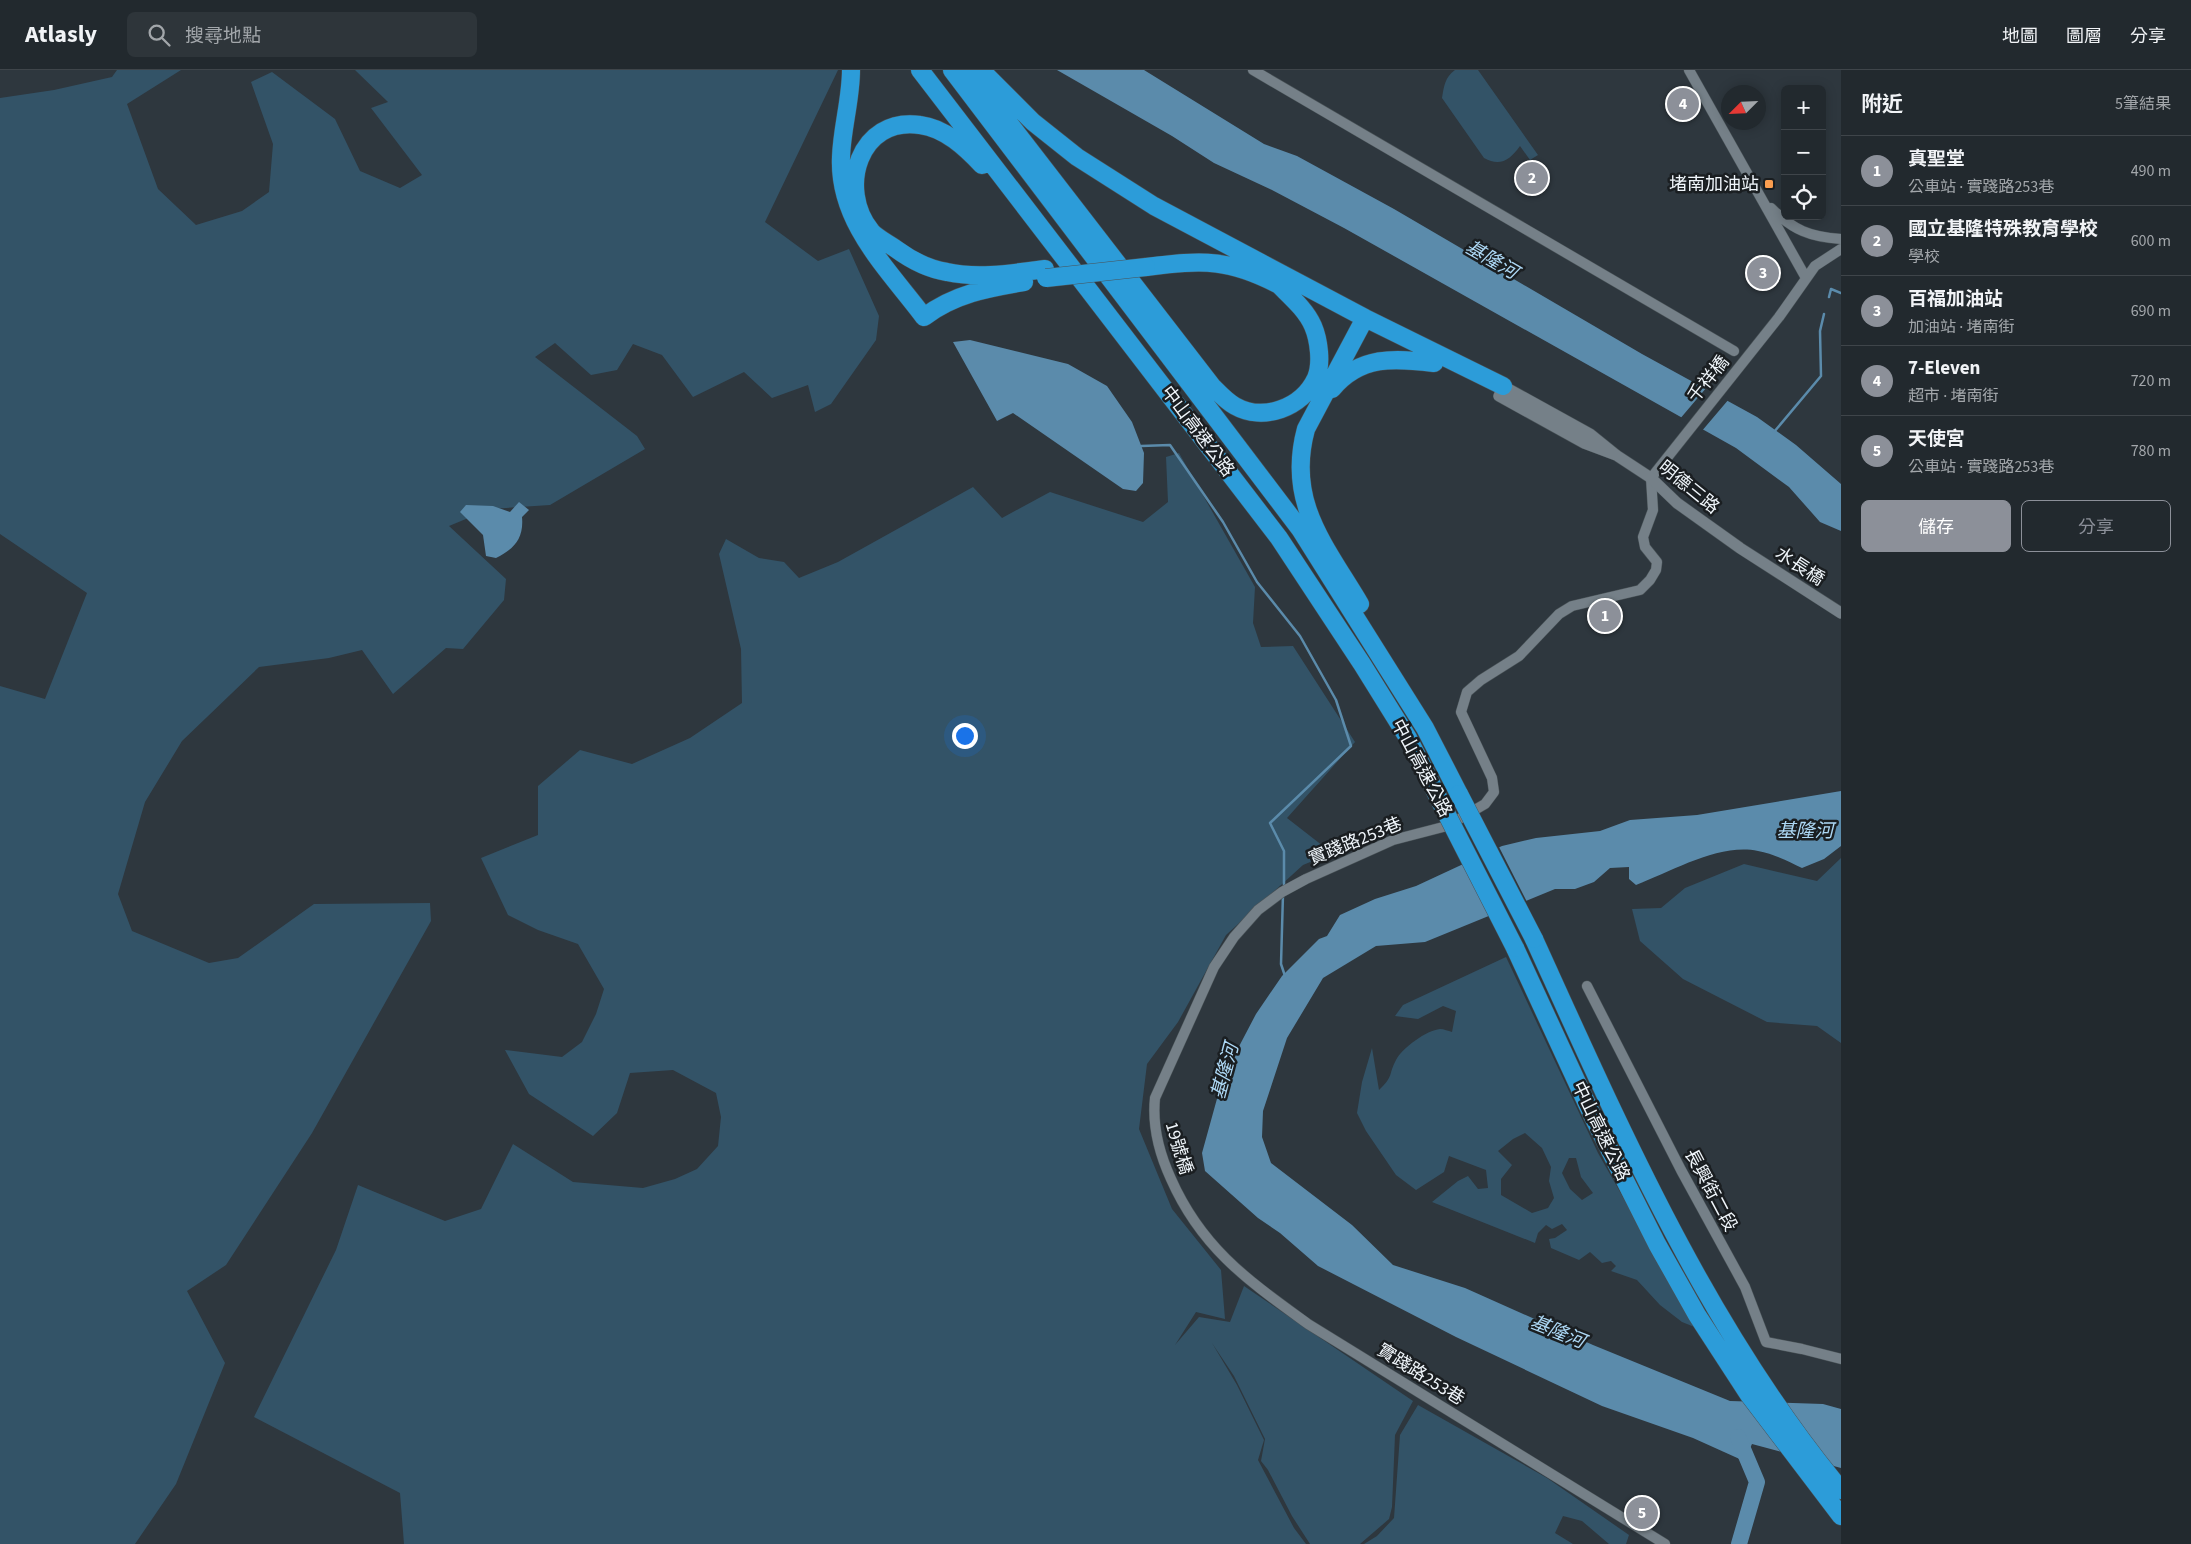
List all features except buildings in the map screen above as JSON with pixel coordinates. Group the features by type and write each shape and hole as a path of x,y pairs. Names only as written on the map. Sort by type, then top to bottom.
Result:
{"highway":[{"path":"851,70 840,159 848,206 869,246 924,316 946,302 969,293 1046,274 1145,263 1186,253 1222,254 1241,258 1434,363 1501,391"},
{"name":"中山高速公路","path":"920,70 1279,538 1362,664 1402,730 1516,948 1593,1117 1657,1244 1697,1315 1749,1395 1841,1516"},
{"name":"中山高速公路","path":"952,70 1300,529 1425,728 1534,939 1611,1109 1674,1235 1716,1309 1768,1394 1812,1455 1841,1490"},
{"path":"968,70 1212,386 1229,402 1258,413 1274,412 1300,399 1316,378 1319,364 1318,346 1313,326 1282,280 1113,182 1033,122 981,70"},
{"path":"1046,232 1020,212 988,172 962,144 921,125 903,124 877,134 867,144 859,160 854,182 858,206 872,231 902,254 926,266 948,273 1046,274"},
{"path":"1362,323 1306,429 1301,449 1300,469 1307,511 1319,537 1386,650 1425,728"},
{"path":"1362,323 1501,391"},
{"path":"1319,404 1337,383 1351,372 1367,364 1386,359 1434,363"}],"street":[{"path":"1254,70 1734,351"},
{"path":"1689,70 1806,278"},
{"path":"1762,198 1784,221 1796,228 1810,235 1841,239"},
{"name":"千祥橋","path":"1651,478 1779,317 1815,266 1841,249"},
{"name":"明德三路","path":"1501,391 1590,434 1616,455 1651,478 1677,503 1740,548"},
{"name":"實踐路253巷","path":"1155,1098 1214,967 1234,937 1258,910 1286,890 1306,879 1394,840 1447,826 1485,804 1494,792 1492,778 1461,712 1467,692 1481,680 1519,656 1559,614 1572,606 1640,590 1650,580 1656,570 1657,562 1645,548 1643,538 1653,510 1651,478"},
{"name":"水長橋","path":"1740,548 1841,613"},
{"name":"長興街二段","path":"1586,986 1681,1170 1745,1287 1766,1342 1841,1359"},
{"name":"19號橋","path":"1155,1098 1153,1118 1161,1156 1183,1204"},
{"name":"實踐路253巷","path":"1183,1204 1195,1225 1218,1253 1260,1290 1308,1324 1665,1544"},
{"path":"1644,1532 1651,1544"}],"shaded area":[{"path":"117,70 181,70 127,104 158,189 196,225 242,211 269,192 273,144 251,82 272,72 335,119 360,171 400,188 422,175 371,108 388,102 355,70 838,70 765,222 818,261 849,249 879,316 876,340 831,404 815,412 808,385 772,398 744,372 693,397 662,355 633,344 617,370 591,375 555,343 535,357 637,436 645,449 550,505 490,509 449,526 506,579 504,600 463,649 446,648 393,694 362,650 329,658 259,667 182,741 145,802 118,894 132,931 209,963 238,958 314,904 430,903 431,921 312,1133 226,1265 187,1291 225,1363 176,1484 135,1544 0,1544 0,686 45,699 87,593 0,534 0,98 54,90 112,77"},
{"path":"1455,70 1478,70 1538,155 1530,160 1520,146 1504,161 1495,162 1484,158 1442,98 1447,79"},
{"path":"1179,453 1255,587 1253,623 1261,647 1293,646 1355,742 1287,818 1332,853 1303,865 1226,935 1178,1022 1147,1064 1139,1129 1172,1209 1221,1270 1225,1319 1196,1312 1175,1345 1199,1317 1230,1322 1244,1286 1413,1401 1395,1435 1392,1507 1389,1519 1360,1544 1310,1544 1261,1461 1265,1439 1234,1376 1212,1343 1237,1385 1264,1440 1258,1460 1294,1528 1306,1544 404,1544 400,1493 254,1417 336,1250 358,1185 445,1221 481,1209 513,1144 573,1182 643,1188 675,1179 697,1169 718,1146 721,1117 716,1093 673,1070 630,1073 617,1113 593,1136 529,1094 505,1050 562,1057 582,1042 596,1014 604,989 578,944 538,930 508,915 481,858 538,835 538,786 580,750 632,764 690,738 742,703 741,649 719,554 726,539 759,558 784,562 799,578 838,562 973,487 1002,518 1050,492 1143,522 1168,502 1166,457"},
{"path":"1841,858 1841,1043 1817,1026 1767,1022 1683,979 1640,941 1632,909 1661,908 1685,888 1744,864 1817,881"},
{"path":"1506,957 1598,1153 1697,1328 1682,1322 1660,1305 1637,1280 1611,1271 1616,1266 1611,1261 1602,1263 1590,1252 1579,1260 1551,1248 1549,1239 1555,1238 1567,1230 1562,1224 1552,1229 1546,1225 1538,1233 1535,1243 1432,1202 1458,1181 1468,1176 1478,1189 1488,1188 1486,1170 1449,1156 1444,1172 1416,1190 1396,1175 1366,1131 1357,1113 1362,1082 1372,1048 1379,1090 1389,1078 1399,1055 1409,1045 1435,1030 1442,1029 1452,1032 1456,1011 1443,1006 1418,1019 1395,1016 1403,1005","holes":["1525,1133 1542,1148 1551,1167 1549,1181 1554,1198 1548,1208 1532,1213 1501,1195 1501,1179 1512,1165 1498,1151 1513,1139","1569,1158 1576,1158 1581,1177 1593,1193 1582,1200 1570,1189 1562,1173"]},
{"path":"1418,1405 1547,1478 1629,1535 1626,1544 1609,1544 1582,1521 1563,1516 1555,1533 1573,1544 1364,1544 1377,1536 1394,1518 1400,1435"}],"water":[{"name":"基隆河","path":"1057,70 1144,70 1264,144 1297,156 1394,209 1642,354 1757,417 1796,445 1841,484 1841,531 1820,522 1789,487 1736,448 1344,228 1272,190 1214,163 1172,136"},
{"path":"970,340 1068,364 1107,386 1132,422 1144,453 1143,483 1136,491 1123,489 1013,413 997,421 953,342"},
{"path":"519,502 529,510 522,517 521,531 513,547 496,558 486,556 483,535 460,512 466,505 493,506 510,512"},
{"name":"基隆河","path":"1841,791 1841,846 1824,859 1802,868 1770,854 1743,850 1728,851 1696,860 1636,885 1629,879 1629,867 1610,868 1594,882 1575,889 1555,889 1425,942 1376,946 1323,978 1287,1038 1263,1111 1262,1137 1271,1163 1352,1225 1393,1265 1465,1288 1593,1345 1730,1401 1823,1404 1841,1409 1841,1468 1752,1444 1744,1461 1693,1438 1602,1406 1456,1337 1318,1266 1280,1233 1258,1218 1205,1171 1202,1153 1223,1077 1256,1014 1282,976 1319,939 1327,936 1340,915 1375,899 1416,886 1502,846 1536,838 1600,831 1630,820 1697,815"}],"pier":[{"path":"1707,387 1729,399 1701,432 1679,420"},
{"path":"1498,845 1527,902 1494,916 1465,860"}],"waterway":[{"path":"1829,297 1831,289 1841,293"},
{"path":"1774,432 1821,376 1820,331 1824,314"},
{"path":"1141,446 1170,445 1223,522 1257,582 1300,636 1336,700 1351,746 1270,823 1284,851 1284,886"},
{"path":"1283,894 1281,964 1285,976"},
{"path":"1738,1437 1757,1482 1739,1544"}],"place":[{"name":"7-Eleven","path":"1683,104"},
{"name":"國立基隆特殊教育學校","path":"1532,178"},
{"name":"堵南加油站","path":"1769,184"},
{"name":"百福加油站","path":"1763,273"},
{"name":"真聖堂","path":"1605,616"},
{"name":"天使宮","path":"1642,1513"}]}
